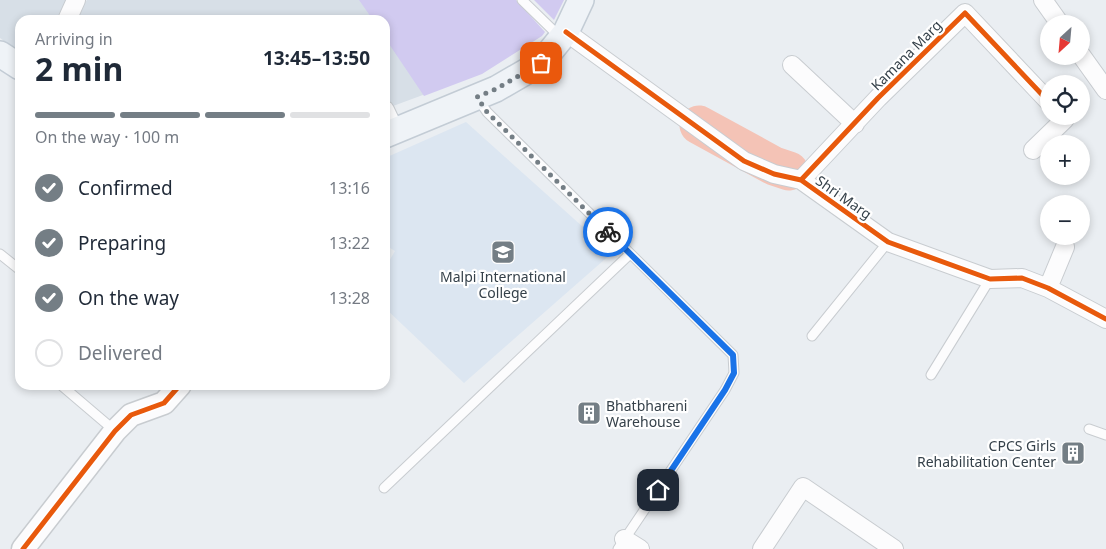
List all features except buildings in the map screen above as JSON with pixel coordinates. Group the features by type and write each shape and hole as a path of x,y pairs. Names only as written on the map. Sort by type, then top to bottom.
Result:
{"main road":[{"path":"390,124 477,97 496,89 541,63 564,35 582,0"},
{"path":"0,54 15,64"}],"street":[{"path":"69,15 76,0"},
{"path":"1043,0 1054,15"},
{"name":"Kamana Marg","path":"801,180 878,98 965,13 1040,92"},
{"name":"Shri Marg","path":"564,35 744,161 774,174 801,180 888,242 990,279 1022,278 1048,288 1106,319"},
{"path":"792,65 855,124"},
{"path":"1088,65 1106,90"},
{"path":"1033,150 1059,125"},
{"path":"1048,288 1065,247"},
{"path":"23,549 115,431 131,415 164,402 175,390"},
{"path":"762,549 804,487 894,549"},
{"path":"621,544 640,549"}],"lane":[{"path":"522,0 564,35"},
{"path":"477,97 487,112 733,355 734,373 725,390 621,544"},
{"path":"812,336 888,242"},
{"path":"0,254 15,266"},
{"path":"384,488 630,254"},
{"path":"931,375 990,279"},
{"path":"67,390 115,431"},
{"path":"1089,429 1106,435"}],"shaded area":[{"path":"0,0 68,0 58,15 15,15 15,49 0,38"},
{"path":"87,0 485,0 458,82 390,107 390,15 76,15"},
{"path":"359,0 516,0 545,32 542,36 482,74 424,96 390,45 390,15 370,15"},
{"path":"534,0 564,0 554,20"},
{"name":"Malpi International College","path":"466,122 612,253 464,383 390,313 390,260 395,251 390,248 390,156"}],"waterway":[{"path":"699,125 774,166 789,171"}],"cycle path":[{"path":"801,180 878,98 965,13 1040,92"},
{"path":"566,32 744,161 774,174 801,180 888,242 990,279 1022,278 1048,288 1106,319"},
{"path":"23,549 115,431 131,415 164,403 176,390"}],"way so far":[{"path":"541,63 496,89 477,97 487,112 608,232"}],"place":[{"name":"Malpi International College","path":"503,252"},
{"name":"Bhatbhareni Warehouse","path":"589,413"},
{"name":"CPCS Girls Rehabilitation Center","path":"1073,453"}],"route":[{"path":"608,232 733,355 734,373 725,390 658,490"}]}
